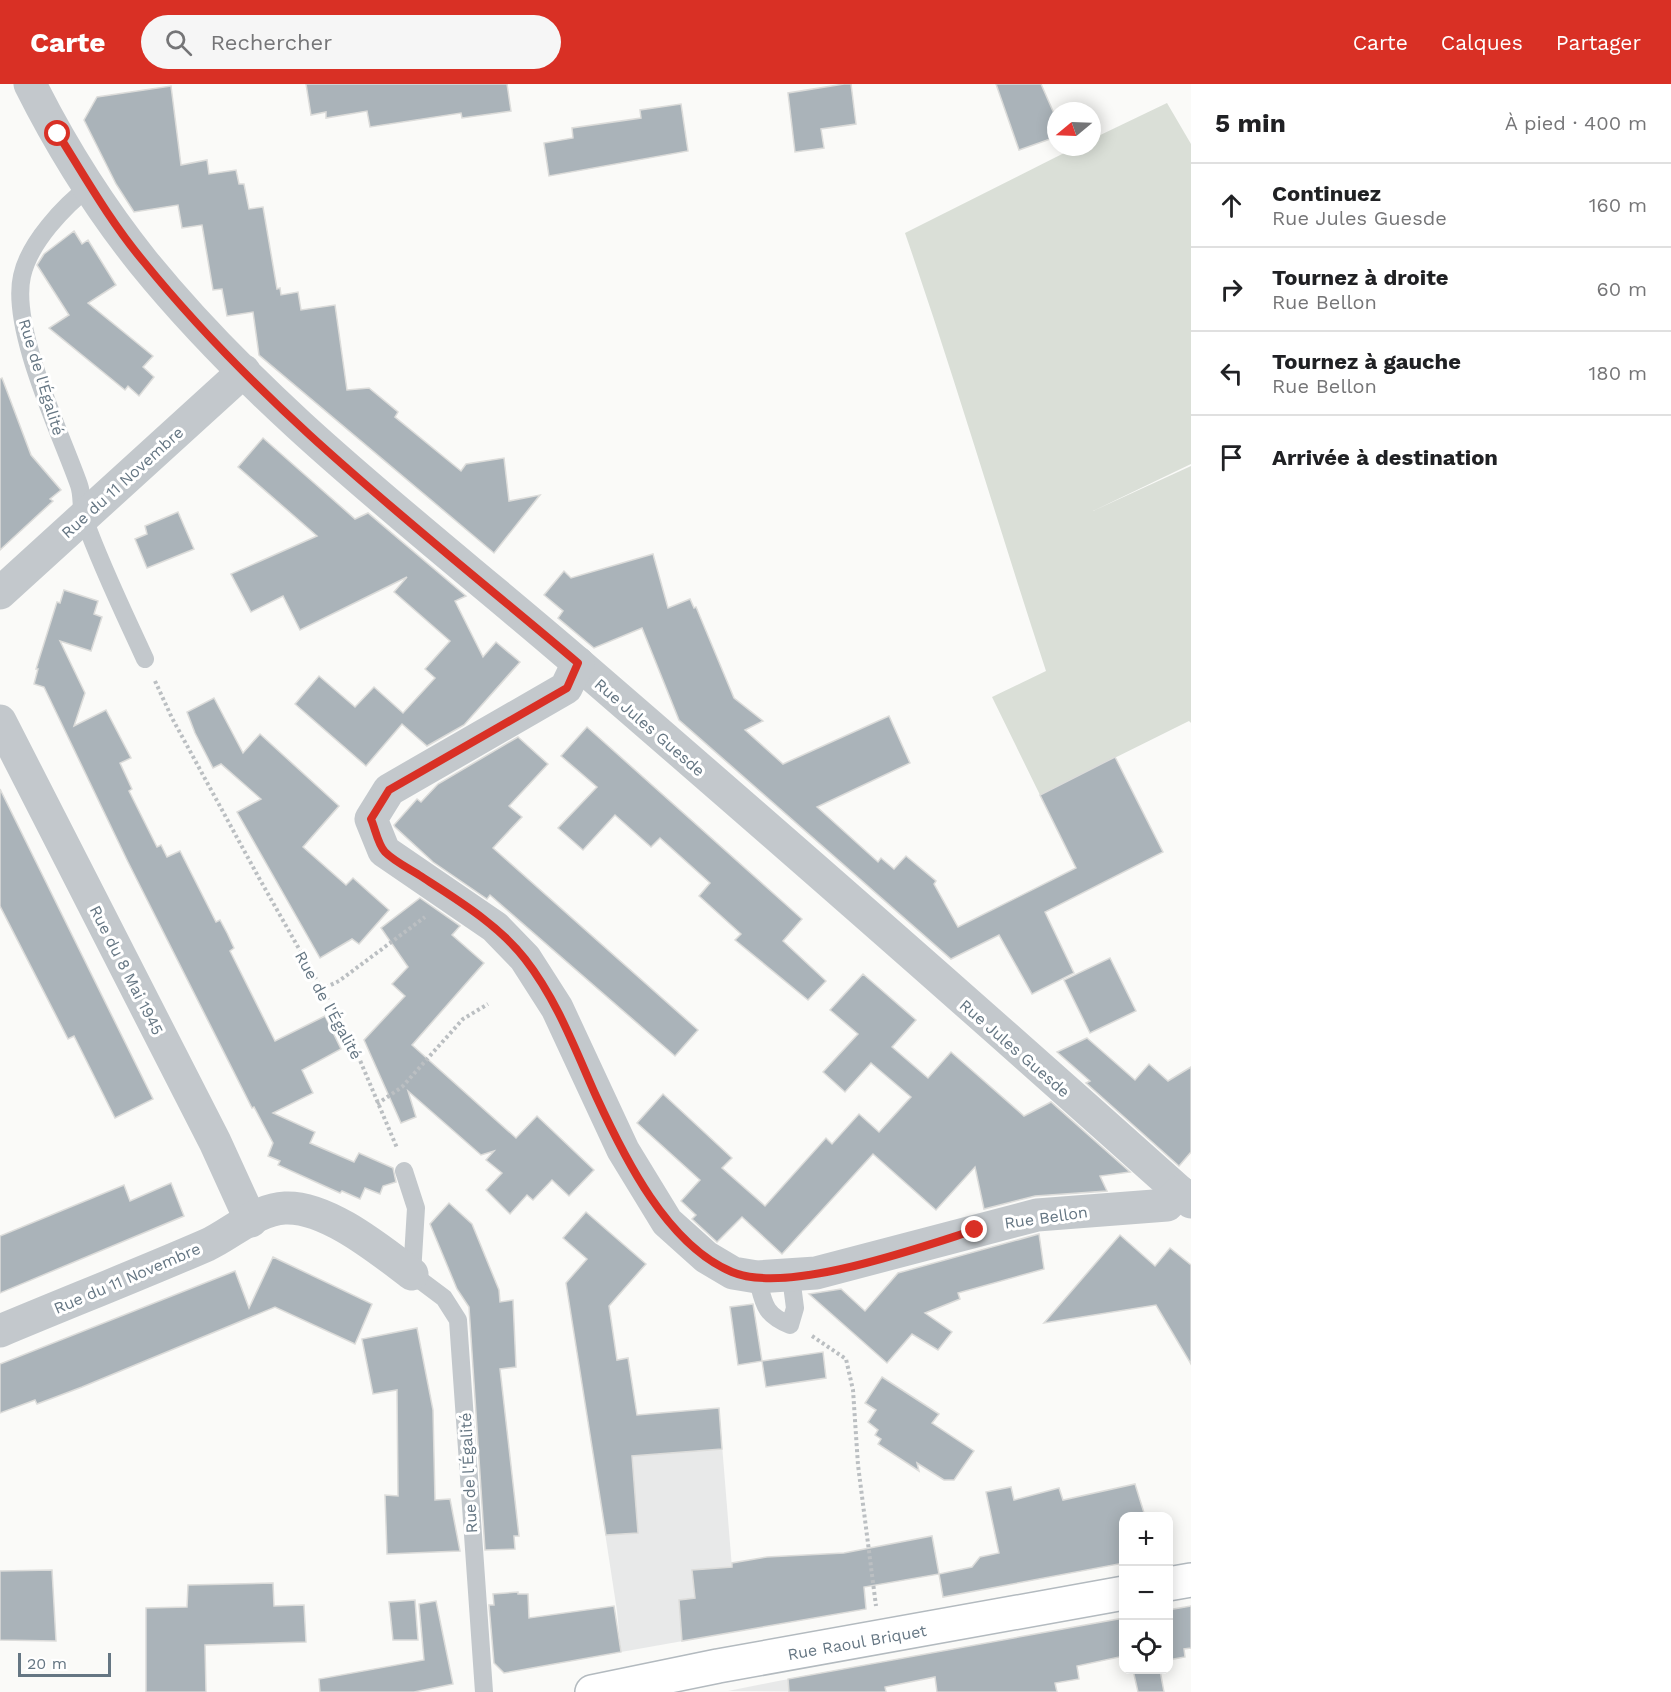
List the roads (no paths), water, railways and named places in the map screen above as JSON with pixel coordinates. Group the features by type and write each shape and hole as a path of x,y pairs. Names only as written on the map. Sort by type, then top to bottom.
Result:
{"street":[{"name":"Rue Jules Guesde","path":"35,86 90,186 143,262 244,370 307,432 578,663 1185,1197"},
{"name":"Rue du 11 Novembre","path":"0,593 244,370"},
{"name":"Rue Bellon","path":"578,663 567,688 389,790 371,819 384,851 495,927 525,958 558,1008 623,1150 667,1222 706,1257 745,1275 791,1277 861,1263 1004,1222 1037,1215 1167,1205 1185,1197"},
{"name":"Rue du 8 Mai 1945","path":"0,721 214,1142 251,1221"},
{"name":"Rue du 11 Novembre","path":"0,1331 209,1244 267,1212 284,1208 306,1210 365,1239 412,1274"},
{"path":"1173,1583 1191,1580"},
{"name":"Rue Raoul Briquet","path":"592,1692 799,1651 879,1639 1119,1594"}],"lane":[{"name":"Rue de l'Égalité","path":"83,518 81,488 56,427 29,342 20,300 22,274 43,233 67,203 90,186"},
{"path":"83,518 146,659"},
{"path":"404,1172 416,1208 412,1274"},
{"name":"Rue de l'Égalité","path":"412,1274 444,1298 458,1320 484,1692"},
{"path":"745,1275 765,1309 775,1319 790,1325 795,1308 791,1277"}]}
